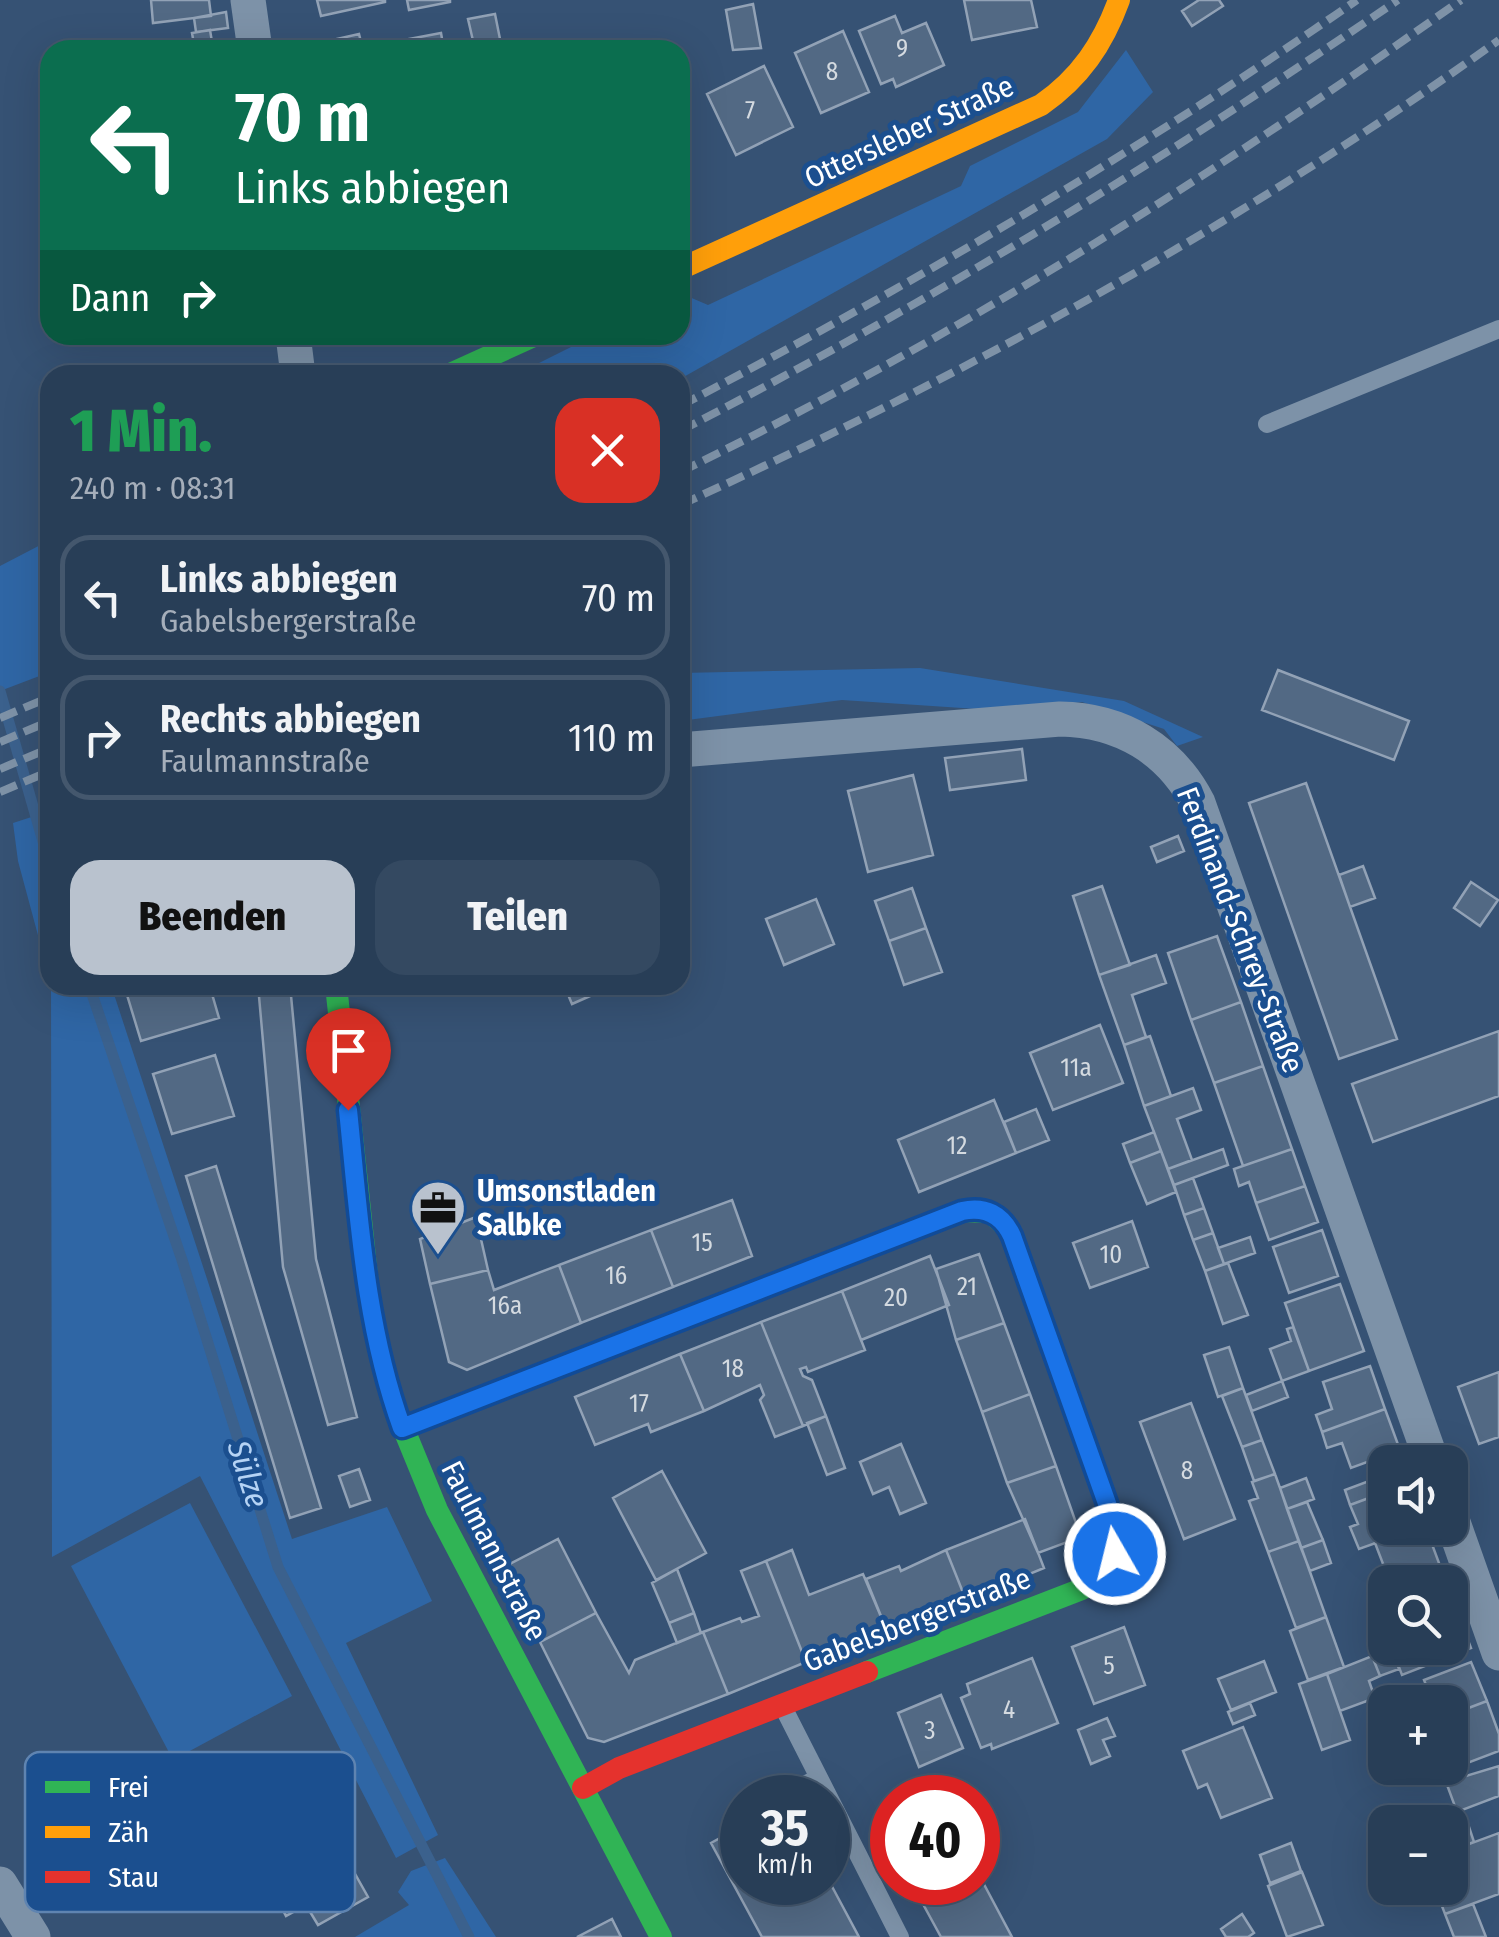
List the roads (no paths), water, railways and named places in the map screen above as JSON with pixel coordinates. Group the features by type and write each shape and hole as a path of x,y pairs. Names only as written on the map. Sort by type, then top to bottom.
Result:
{"main road":[{"name":"Ottersleber Straße","path":"690,264 1040,105 1067,86 1087,64 1103,40 1119,0"},
{"path":"470,365 514,345"},
{"name":"Faulmannstraße","path":"337,995 371,1312 383,1372 402,1428 437,1510 661,1937"},
{"name":"Gabelsbergerstraße","path":"402,1428 962,1211 982,1210 998,1216 1012,1236 1114,1523 1117,1538 1111,1563 1101,1577 1082,1588 619,1768 582,1788"}],"street":[{"path":"248,0 254,40"},
{"name":"Ferdinand-Schrey-Straße","path":"690,749 1069,719 1122,730 1166,758 1185,780 1200,808 1426,1445"},
{"path":"1461,1545 1499,1653"},
{"path":"0,1884 33,1937"}],"lane":[{"path":"1267,424 1499,329"},
{"path":"782,1705 817,1775"},
{"path":"850,1839 900,1937"}],"waterway":[{"name":"Sülze","path":"0,691 40,831"},
{"name":"Sülze","path":"92,995 182,1260 278,1567 469,1937"}],"railway":[{"path":"690,401 854,312 1110,162 1357,0"},
{"path":"690,426 865,332 1046,227 1398,0"},
{"path":"690,467 883,367 1080,252 1273,130 1461,0"},
{"path":"690,500 893,403 1101,292 1303,172 1499,40"},
{"path":"0,718 40,701"},
{"path":"0,742 40,725"},
{"path":"0,769 40,752"},
{"path":"0,792 40,775"}],"place":[{"name":"Umsonstladen Salbke","path":"438,1257"}]}
